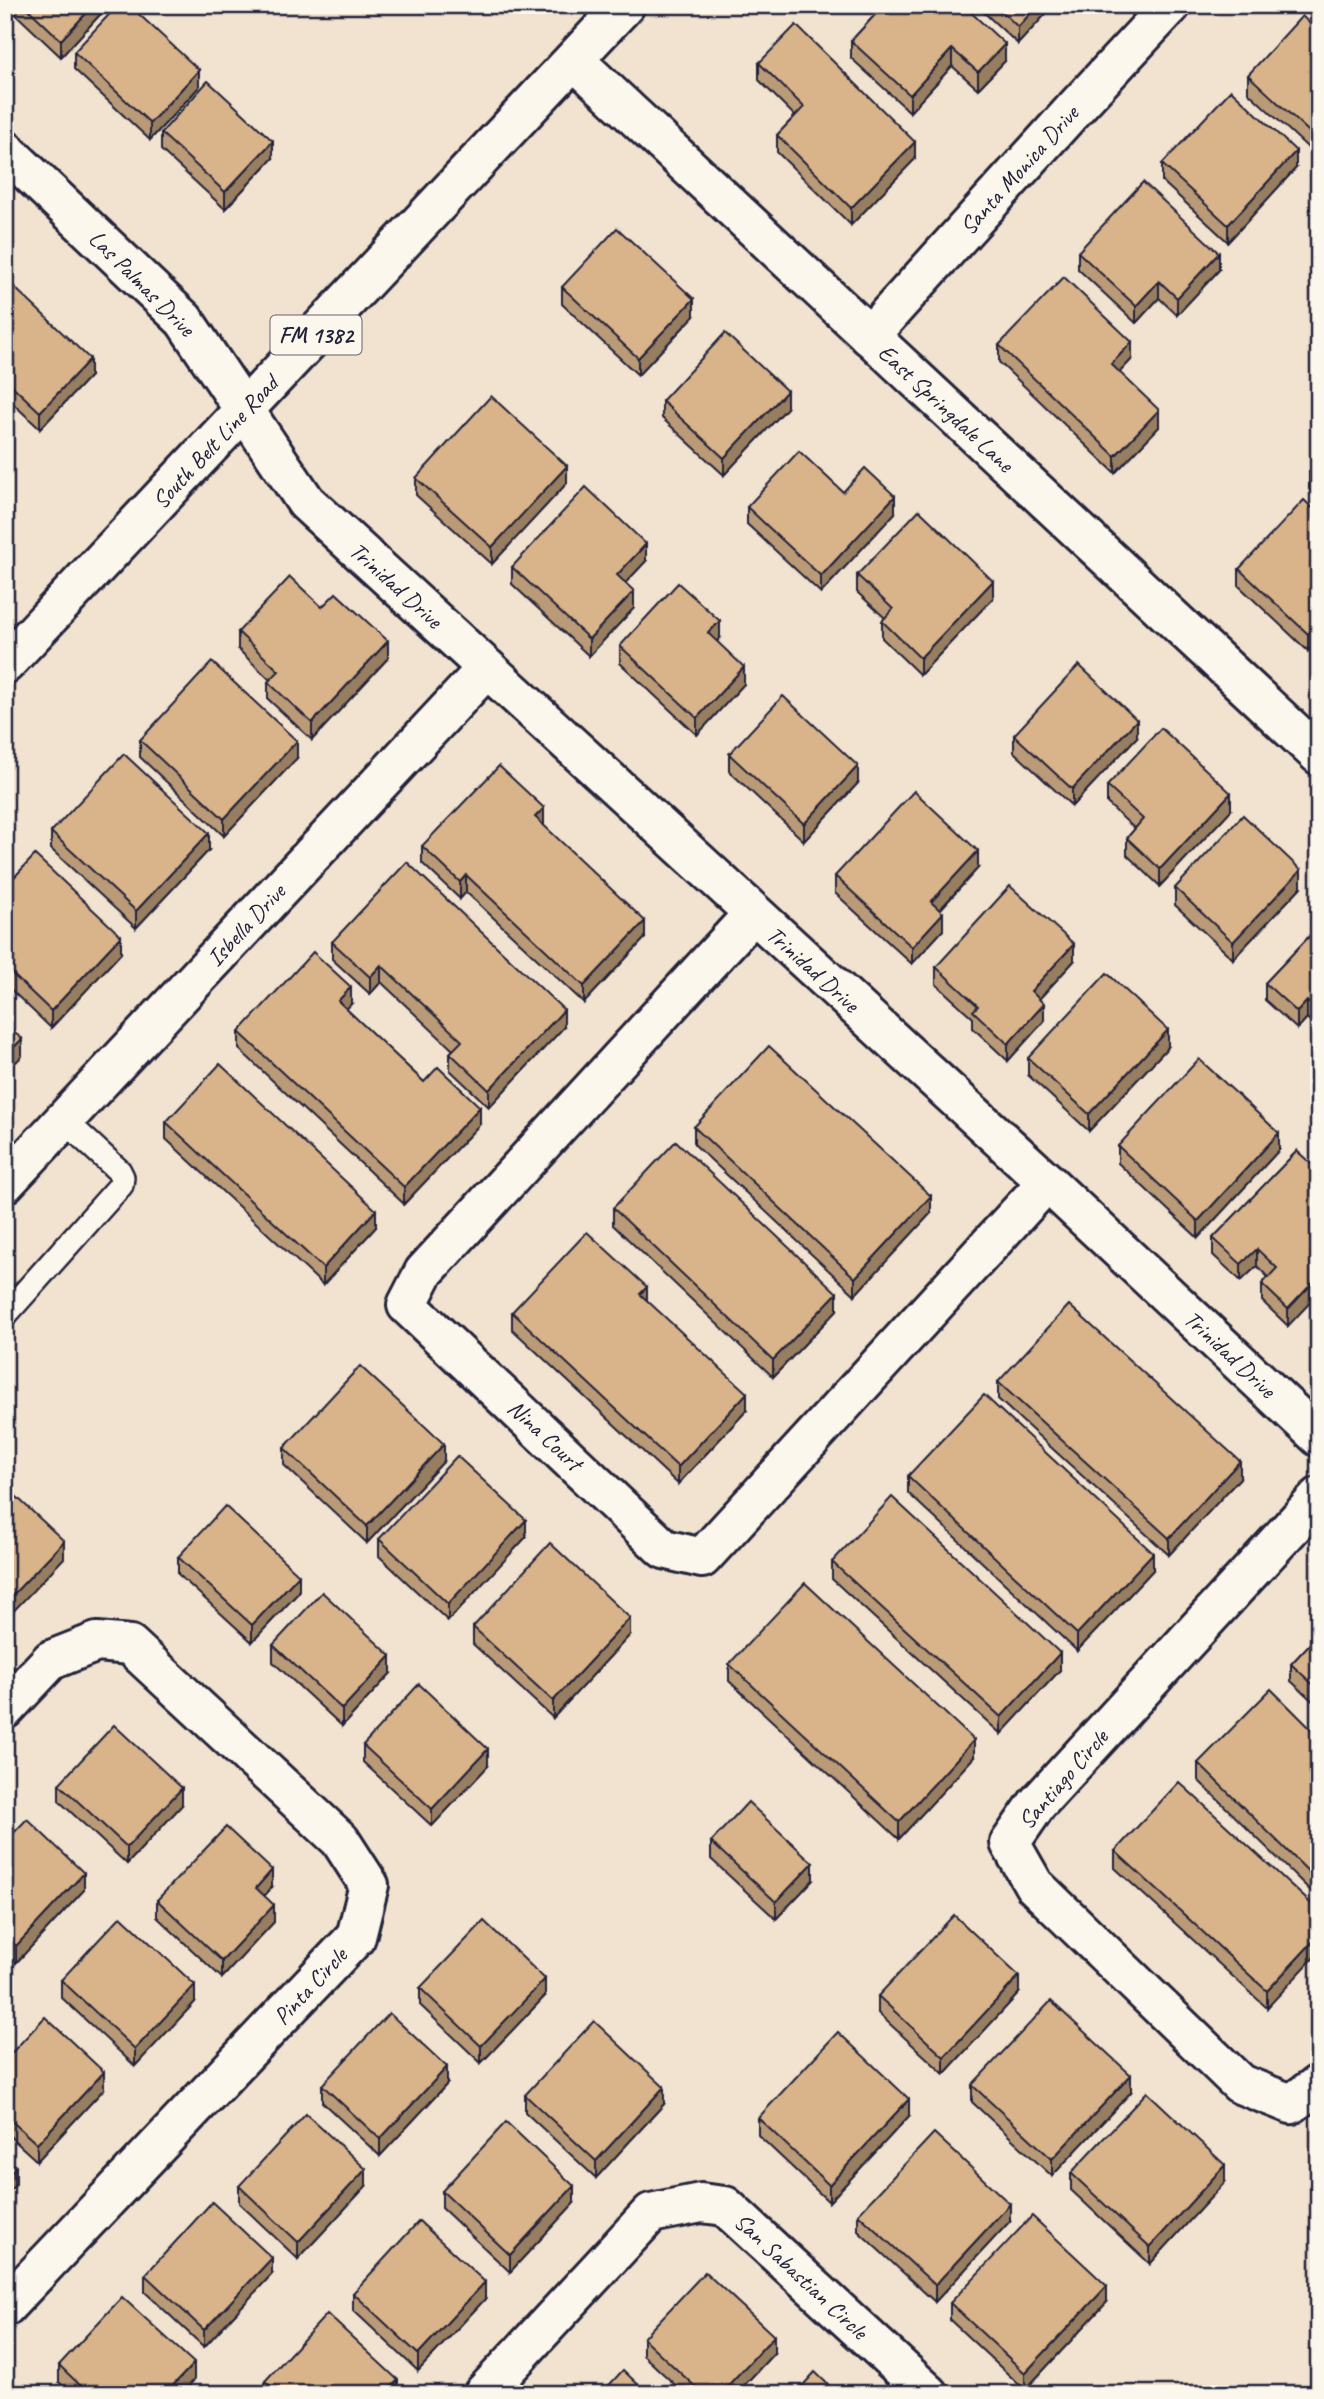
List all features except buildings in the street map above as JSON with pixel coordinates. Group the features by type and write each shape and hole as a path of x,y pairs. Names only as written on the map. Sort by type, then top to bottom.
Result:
{"street":[{"name":"South Belt Line Road","path":"5,664 625,5"},
{"name":"Santa Monica Drive","path":"869,336 1171,5"},
{"name":"East Springdale Lane","path":"574,60 1319,755"},
{"name":"Las Palmas Drive","path":"5,150 184,320 306,502"},
{"name":"Trinidad Drive","path":"306,502 1047,1182 1319,1437"},
{"name":"Isbella Drive","path":"5,1183 487,668"},
{"name":"Nina Court","path":"753,914 424,1272 407,1305 664,1549 702,1558 1047,1182"},
{"name":"Santiago Circle","path":"1319,1497 1037,1804 1010,1843 1034,1885 1240,2084 1292,2104 1319,2084"},
{"name":"Pinta Circle","path":"5,1709 51,1660 97,1642 130,1645 340,1840 369,1885 356,1937 5,2307"},
{"name":"San Sabastian Circle","path":"483,2394 652,2213 701,2203 725,2206 929,2394"}],"lane":[{"path":"5,1315 121,1185 122,1177 119,1171 64,1120"}]}
